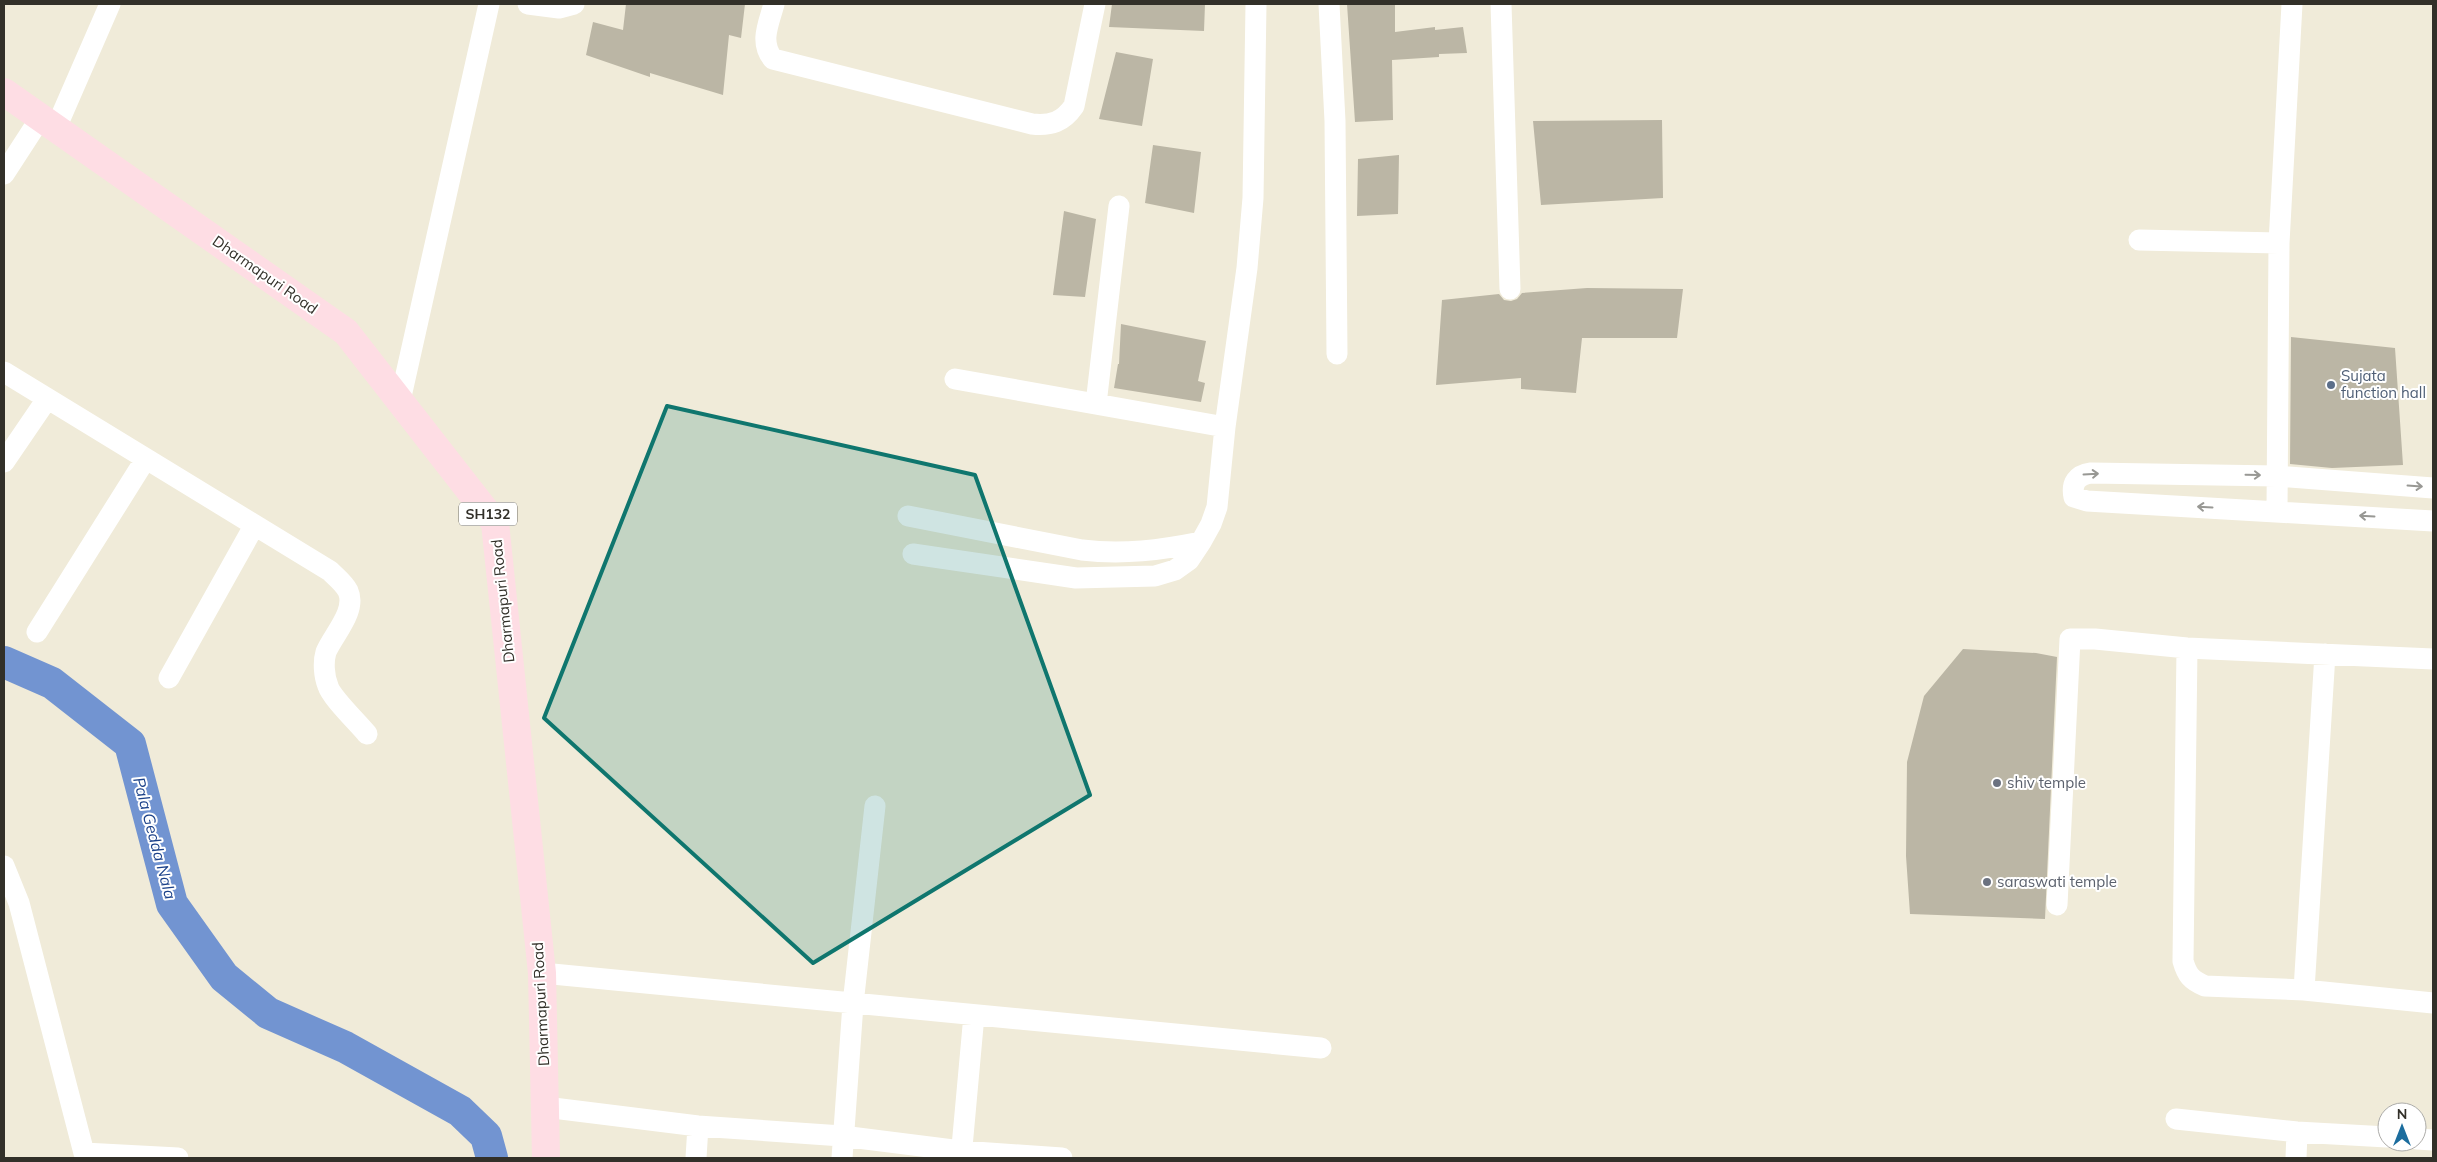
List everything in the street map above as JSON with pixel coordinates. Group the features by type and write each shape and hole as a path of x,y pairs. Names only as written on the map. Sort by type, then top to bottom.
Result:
{"main road":[{"name":"Dharmapuri Road","path":"4,92 346,332 495,523 542,973 546,1158"}],"street":[{"path":"4,174 48,122 110,4"},
{"path":"400,401 489,4"},
{"path":"528,4 560,8 574,4"},
{"path":"774,4 765,40 765,48 773,59 1032,124 1045,125 1067,116 1074,106 1095,4"},
{"path":"913,554 1076,578 1155,576 1175,570 1189,560 1201,542 1212,524 1217,507 1225,427 1247,268 1254,198 1256,4"},
{"path":"1329,4 1335,121 1337,354"},
{"path":"1501,4 1510,289"},
{"path":"2277,511 2279,243 2292,4"},
{"path":"1096,404 1119,206"},
{"path":"2139,240 2279,243"},
{"path":"4,372 145,460 330,570 348,592 347,610 336,636 327,650 325,675 328,688 367,734"},
{"path":"955,379 1225,427"},
{"path":"4,462 46,399"},
{"path":"38,632 145,460"},
{"path":"2433,488 2277,476 2091,473 2082,474 2076,479 2073,490 2074,497 2088,501 2433,521"},
{"path":"908,516 1082,550 1108,553 1155,551 1201,542"},
{"path":"169,678 254,526"},
{"path":"2057,905 2070,639 2095,638 2187,648 2433,659"},
{"path":"2187,648 2182,960 2186,973 2193,981 2205,986 2304,990 2433,1003"},
{"path":"2304,990 2325,654"},
{"path":"842,1158 842,1136 853,1004 875,806"},
{"path":"4,866 19,903 84,1153 178,1158"},
{"path":"542,973 1321,1048"},
{"path":"961,1154 974,1015"},
{"path":"545,1107 698,1126 842,1136 961,1154 1062,1158"},
{"path":"2176,1119 2297,1132 2377,1136"},
{"path":"696,1158 698,1126"},
{"path":"2296,1158 2297,1132"}],"highlighted area":[{"path":"667,406 975,475 1090,795 813,963 544,718"}],"building":[{"path":"626,4 745,4 741,38 729,35 723,95 650,73 650,77 586,55 593,22 623,30"},
{"path":"1112,4 1205,4 1204,31 1109,27"},
{"path":"1347,4 1395,4 1395,32 1435,27 1435,30 1463,27 1467,53 1439,54 1439,57 1392,60 1393,120 1355,122"},
{"path":"1116,52 1153,59 1142,126 1099,119"},
{"path":"1662,120 1663,198 1541,205 1533,121"},
{"path":"1153,145 1201,152 1194,213 1145,203"},
{"path":"1399,155 1398,214 1357,216 1358,159"},
{"path":"1064,211 1096,219 1085,297 1053,295"},
{"path":"1587,288 1683,289 1677,338 1582,338 1576,393 1521,389 1521,378 1436,385 1442,300 1499,294 1504,300 1511,301 1517,299 1522,293"},
{"path":"1121,324 1206,341 1198,381 1205,383 1201,402 1114,388 1119,364"},
{"path":"2291,337 2395,348 2403,465 2332,468 2290,464"},
{"path":"1963,649 2036,653 2057,657 2045,919 1910,914 1906,856 1907,762 1924,696"}],"waterway":[{"name":"Pala Gedda Nala","path":"4,662 52,683 130,744 172,904 224,977 268,1013 345,1047 460,1111 486,1136 492,1158"}],"place":[{"name":"Sujata function hall","path":"2331,385"},
{"name":"shiv temple","path":"1997,783"},
{"name":"saraswati temple","path":"1987,882"}]}
